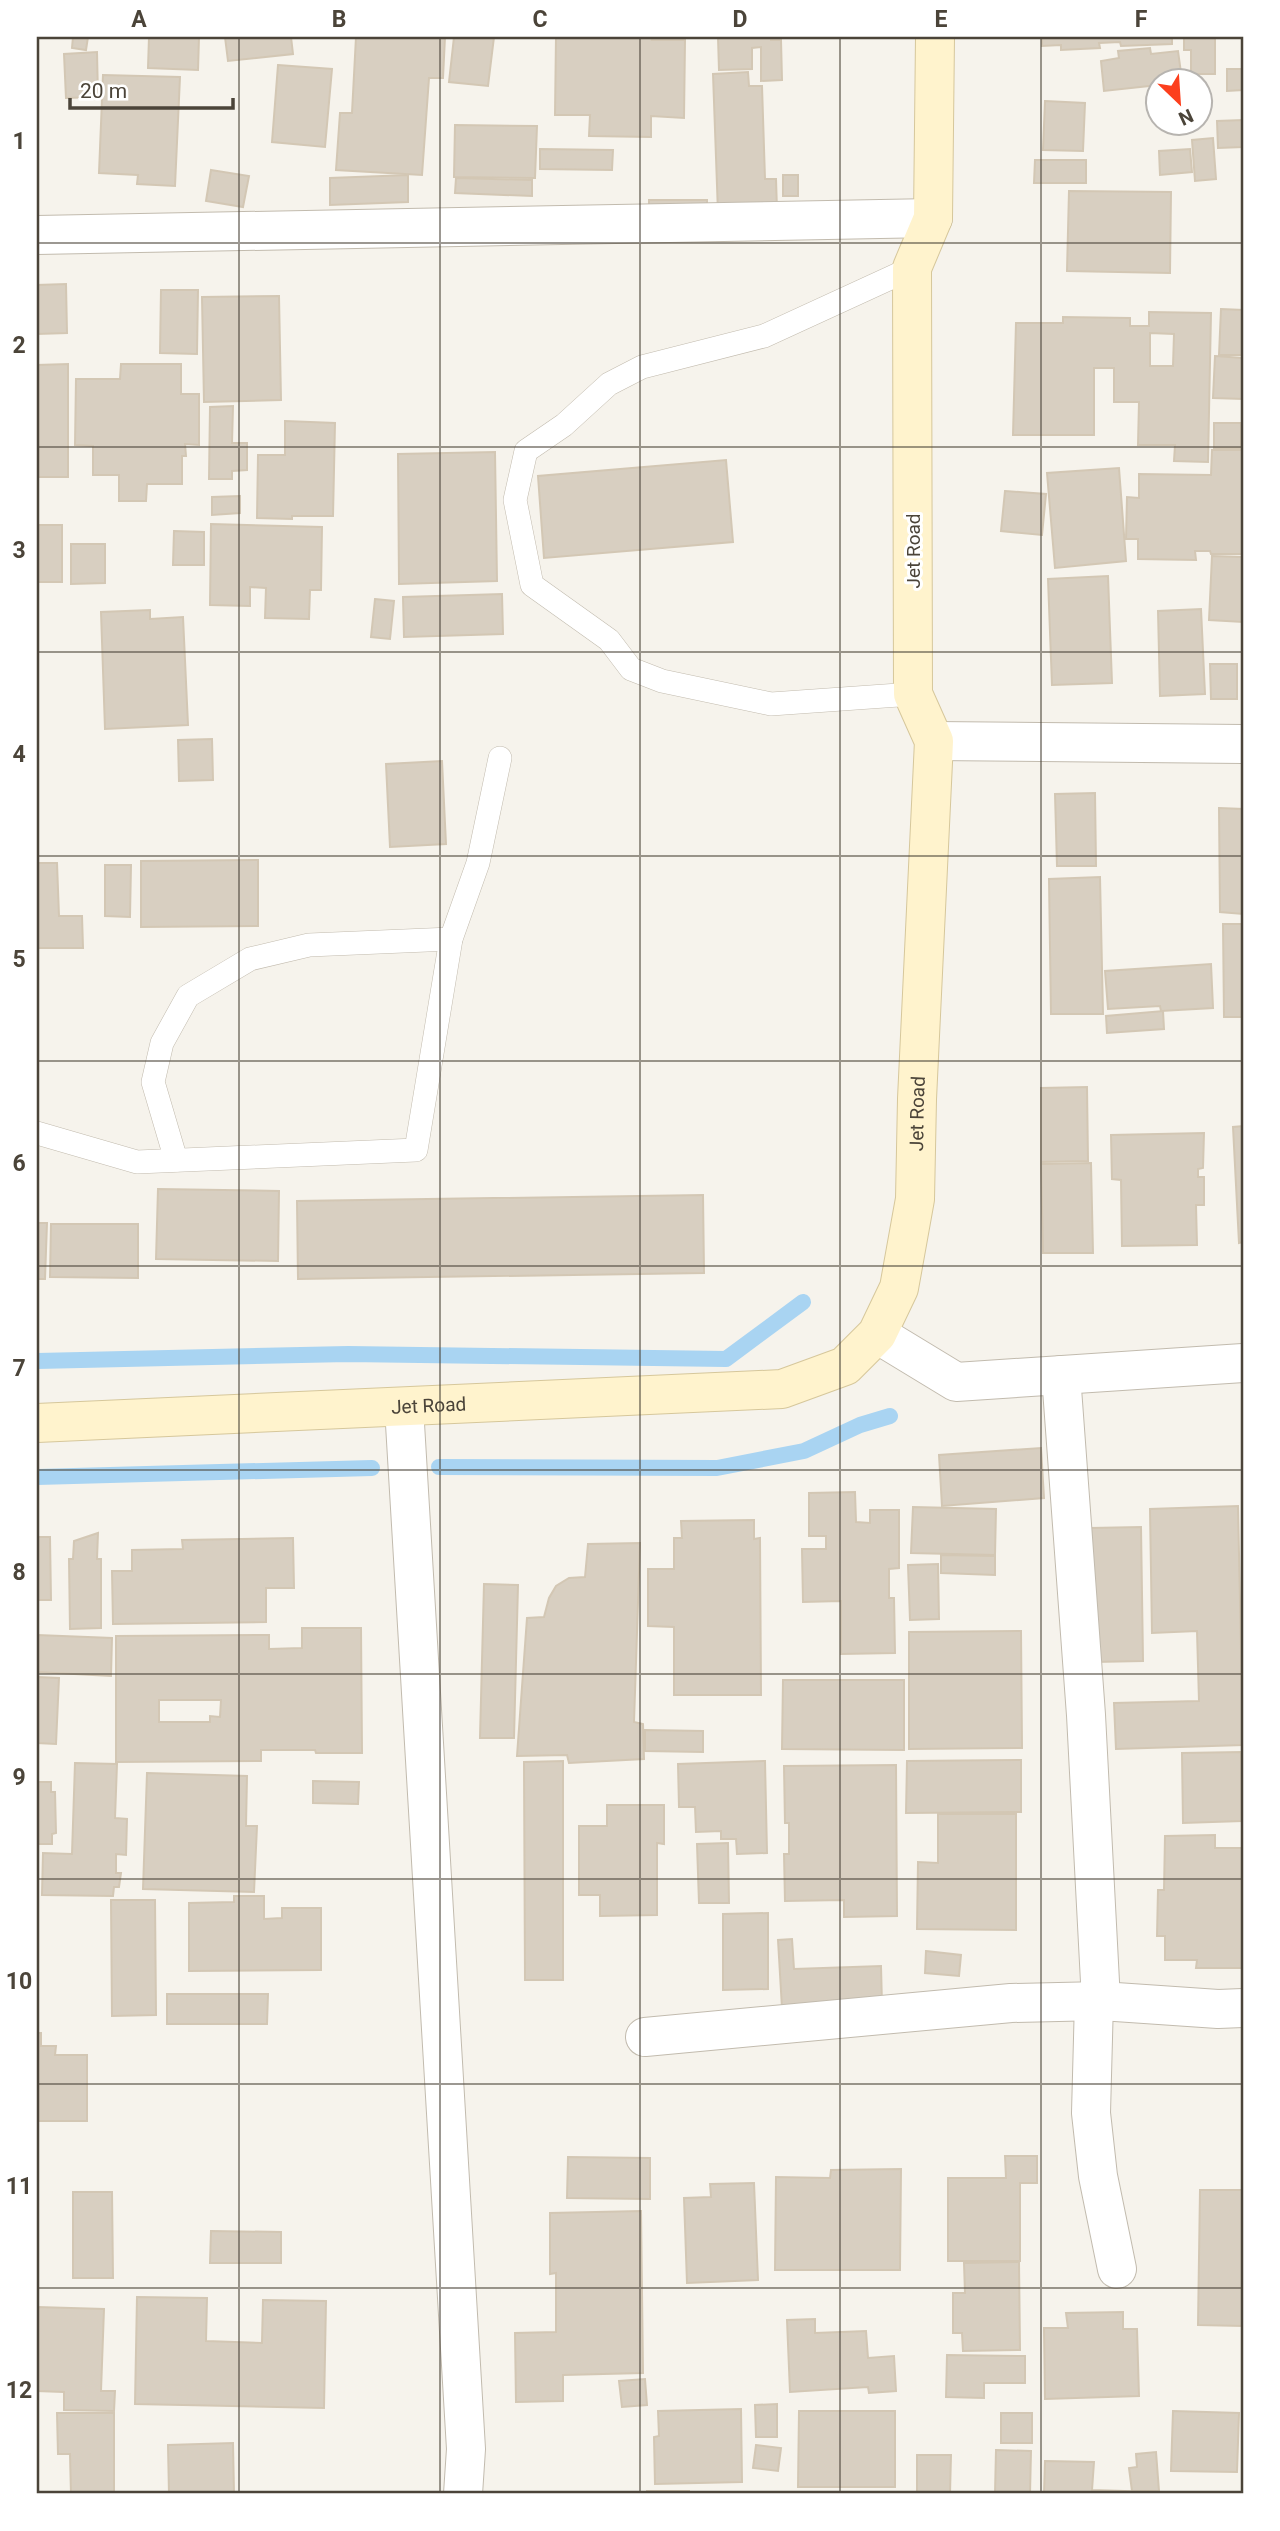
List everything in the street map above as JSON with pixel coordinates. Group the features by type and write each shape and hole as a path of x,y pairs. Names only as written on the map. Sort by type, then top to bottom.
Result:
{"main road":[{"name":"Jet Road","path":"37,1423 782,1389 845,1366 877,1335 899,1288 915,1199 917,1099 934,741 913,694 912,268 933,218 935,37"}],"street":[{"path":"37,235 933,218"},
{"path":"934,741 1243,744"},
{"path":"877,1335 956,1382 1243,1363"},
{"path":"1061,1375 1086,1714 1097,2001 1091,2113 1098,2176 1117,2269"},
{"path":"404,1407 466,2449 463,2494"},
{"path":"645,2037 1011,2003 1097,2001 1218,2009 1243,2008"}],"lane":[{"path":"912,268 764,336 642,367 609,384 564,425 526,451 514,500 531,585 608,640 631,669 662,681 771,704 913,694"},
{"path":"37,1133 136,1162 416,1150 452,939 478,863 500,758"},
{"path":"176,1160 153,1082 162,1043 188,996 250,958 309,945 452,939"}],"building":[{"path":"73,37 88,37 86,50 72,48"},
{"path":"149,37 199,37 198,70 148,68"},
{"path":"225,37 291,37 293,54 228,61"},
{"path":"356,37 445,37 443,78 429,78 422,175 336,170 340,113 352,113"},
{"path":"454,37 494,37 488,86 449,82"},
{"path":"556,37 653,37 652,40 685,40 684,118 651,116 651,137 589,136 590,115 555,115"},
{"path":"718,37 771,37 771,40 781,40 782,80 761,81 761,47 752,48 752,69 719,70"},
{"path":"1042,37 1172,37 1172,44 1121,46 1120,42 1099,43 1100,48 1061,50 1061,45 1042,46"},
{"path":"1184,37 1215,37 1215,74 1214,66 1191,66 1191,50 1184,50"},
{"path":"1150,48 1151,54 1178,51 1180,66 1144,66 1144,87 1104,91 1101,61 1119,58 1118,51"},
{"path":"97,52 98,97 66,98 64,54"},
{"path":"278,65 332,69 325,147 272,142"},
{"path":"1227,69 1243,69 1243,90 1227,91"},
{"path":"748,72 749,86 762,86 765,179 776,179 777,210 718,213 713,74"},
{"path":"103,75 180,77 175,186 137,184 138,175 99,173"},
{"path":"1045,101 1085,103 1083,151 1043,150"},
{"path":"1243,120 1243,147 1218,148 1217,121"},
{"path":"455,125 537,126 535,178 454,177"},
{"path":"1213,138 1216,179 1195,181 1192,140"},
{"path":"540,149 613,150 612,170 540,169"},
{"path":"1190,149 1192,172 1160,175 1159,151"},
{"path":"1035,160 1086,160 1086,183 1034,183"},
{"path":"211,170 249,176 243,207 206,201"},
{"path":"408,175 408,202 330,205 330,178"},
{"path":"783,175 798,175 798,196 783,196"},
{"path":"456,178 532,180 532,196 455,193"},
{"path":"1069,191 1171,192 1170,273 1067,271"},
{"path":"649,200 707,200 707,211 649,210"},
{"path":"66,284 67,333 37,334 37,285"},
{"path":"161,290 198,290 197,354 160,353"},
{"path":"279,296 281,400 204,402 202,297"},
{"path":"1221,309 1243,310 1243,355 1219,355"},
{"path":"1149,312 1211,313 1208,462 1174,461 1175,445 1138,445 1139,402 1114,402 1114,368 1094,368 1094,435 1013,435 1016,323 1063,323 1063,317 1130,318 1130,326 1149,326","holes":["1150,333 1174,334 1173,366 1150,366"]},
{"path":"1215,356 1243,358 1243,399 1213,398"},
{"path":"68,364 68,477 37,477 37,365"},
{"path":"121,364 181,364 181,394 199,394 199,445 185,444 182,484 147,484 146,501 119,501 119,475 93,475 93,446 75,445 76,379 120,379"},
{"path":"233,406 232,443 247,443 247,470 232,471 232,479 209,479 210,407"},
{"path":"285,421 335,423 333,516 257,518 258,455 285,455"},
{"path":"1214,423 1241,423 1241,448 1214,448"},
{"path":"1212,450 1243,450 1243,554 1195,551 1196,560 1138,559 1138,539 1126,539 1127,497 1139,498 1139,474 1211,475"},
{"path":"495,452 497,581 399,584 398,454"},
{"path":"726,460 733,542 544,558 538,476"},
{"path":"1119,468 1126,561 1055,568 1047,473"},
{"path":"1005,491 1046,494 1042,535 1001,531"},
{"path":"240,496 240,513 212,515 212,497"},
{"path":"211,524 322,527 321,590 310,590 309,619 265,618 266,588 250,587 250,606 210,605"},
{"path":"37,525 62,525 62,582 37,582"},
{"path":"174,531 204,532 204,565 173,565"},
{"path":"71,544 105,544 105,583 71,584"},
{"path":"1212,556 1243,557 1243,622 1209,620"},
{"path":"1108,576 1112,683 1052,685 1048,579"},
{"path":"502,594 503,634 404,637 403,597"},
{"path":"375,599 394,601 390,639 371,637"},
{"path":"1201,609 1205,694 1160,696 1158,611"},
{"path":"150,610 150,619 183,617 188,725 105,729 101,612"},
{"path":"1210,664 1237,664 1237,699 1211,699"},
{"path":"212,739 213,780 179,781 178,740"},
{"path":"442,761 446,844 390,847 386,764"},
{"path":"1095,793 1096,866 1057,866 1055,794"},
{"path":"1219,808 1243,809 1243,914 1220,912"},
{"path":"258,860 258,926 141,927 141,861"},
{"path":"37,863 57,863 59,916 82,916 83,948 37,948"},
{"path":"105,865 131,865 130,917 105,916"},
{"path":"1100,877 1103,1014 1051,1014 1049,879"},
{"path":"1223,924 1243,924 1243,1017 1224,1017"},
{"path":"1211,964 1213,1008 1161,1011 1160,1006 1108,1009 1105,971"},
{"path":"1163,1011 1164,1029 1107,1033 1106,1016"},
{"path":"1087,1087 1088,1161 1041,1162 1041,1088"},
{"path":"1243,1126 1243,1242 1239,1243 1233,1127"},
{"path":"1204,1133 1203,1168 1198,1169 1198,1177 1204,1177 1204,1205 1196,1205 1197,1245 1122,1246 1121,1180 1112,1179 1111,1135"},
{"path":"1091,1163 1093,1253 1043,1253 1041,1164"},
{"path":"158,1189 279,1191 278,1261 156,1259"},
{"path":"703,1195 704,1273 298,1279 297,1201"},
{"path":"37,1223 47,1223 45,1279 37,1279"},
{"path":"51,1224 138,1224 138,1278 50,1277"},
{"path":"1041,1448 1044,1498 942,1506 939,1455"},
{"path":"855,1492 856,1522 870,1523 870,1510 899,1510 899,1568 889,1569 889,1598 894,1598 895,1653 841,1654 841,1601 803,1602 802,1549 826,1549 826,1536 809,1536 809,1493"},
{"path":"1238,1506 1243,1745 1116,1749 1114,1703 1199,1701 1197,1631 1152,1633 1150,1509"},
{"path":"913,1507 996,1509 995,1555 911,1553"},
{"path":"754,1520 754,1539 760,1538 761,1695 674,1695 674,1627 648,1626 648,1569 674,1569 674,1538 682,1538 681,1521"},
{"path":"1141,1527 1143,1661 1094,1662 1091,1528"},
{"path":"98,1533 97,1559 101,1559 101,1628 70,1629 69,1559 73,1559 74,1541"},
{"path":"37,1537 50,1537 51,1600 37,1600"},
{"path":"293,1538 294,1588 266,1588 266,1622 113,1624 112,1571 132,1571 132,1550 183,1549 182,1540"},
{"path":"640,1543 634,1722 643,1724 644,1759 569,1763 567,1755 517,1756 527,1618 544,1617 549,1598 556,1586 569,1578 585,1577 588,1544"},
{"path":"941,1555 995,1556 995,1575 941,1573"},
{"path":"938,1564 939,1619 910,1620 908,1565"},
{"path":"484,1584 518,1585 514,1738 480,1738"},
{"path":"302,1628 361,1628 362,1753 261,1750 261,1761 116,1762 116,1636 269,1635 269,1649 302,1648","holes":["159,1700 221,1700 220,1717 210,1716 210,1722 159,1722"]},
{"path":"1021,1631 1022,1748 909,1749 909,1632"},
{"path":"37,1635 112,1638 111,1676 37,1672"},
{"path":"37,1677 59,1678 56,1744 37,1743"},
{"path":"783,1680 904,1680 904,1750 782,1749"},
{"path":"645,1730 703,1731 703,1752 645,1751"},
{"path":"1241,1752 1242,1821 1183,1823 1182,1753"},
{"path":"1021,1760 1021,1812 906,1813 907,1761"},
{"path":"563,1761 563,1980 525,1980 524,1762"},
{"path":"765,1761 767,1853 737,1854 736,1839 721,1839 721,1831 696,1832 695,1807 679,1807 678,1764"},
{"path":"75,1763 117,1764 115,1818 127,1819 126,1855 116,1854 116,1873 121,1873 119,1887 114,1887 113,1896 42,1895 43,1853 72,1854"},
{"path":"896,1765 897,1916 844,1917 844,1900 785,1901 784,1854 789,1854 789,1823 785,1823 784,1766"},
{"path":"147,1773 247,1776 246,1826 257,1826 254,1892 143,1889"},
{"path":"313,1781 359,1782 358,1804 313,1803"},
{"path":"37,1782 51,1782 51,1792 55,1792 56,1833 52,1834 52,1844 37,1844"},
{"path":"607,1805 664,1805 664,1844 657,1843 657,1915 600,1916 600,1895 579,1895 579,1826 607,1826"},
{"path":"938,1814 1016,1814 1016,1930 917,1929 918,1862 938,1863"},
{"path":"1215,1835 1215,1848 1243,1848 1243,1968 1196,1968 1197,1960 1165,1960 1165,1936 1157,1936 1158,1890 1164,1890 1165,1836"},
{"path":"728,1843 729,1903 699,1903 697,1844"},
{"path":"234,1896 264,1896 264,1919 282,1918 282,1908 321,1908 321,1970 189,1971 189,1903 234,1902"},
{"path":"111,1900 155,1900 156,2015 112,2016"},
{"path":"768,1913 768,1989 723,1990 723,1914"},
{"path":"792,1939 794,1969 881,1966 882,2005 782,2008 778,1940"},
{"path":"926,1951 961,1955 959,1976 925,1973"},
{"path":"167,1994 268,1994 267,2024 167,2024"},
{"path":"37,2033 41,2033 41,2046 56,2046 55,2055 87,2055 87,2121 37,2121"},
{"path":"1005,2156 1037,2156 1037,2183 1020,2183 1020,2261 948,2261 948,2178 1006,2178"},
{"path":"568,2157 650,2158 650,2199 567,2198"},
{"path":"901,2169 900,2270 775,2270 776,2177 830,2178 831,2170"},
{"path":"754,2183 758,2280 687,2283 684,2198 711,2197 710,2184"},
{"path":"1200,2190 1243,2190 1243,2326 1198,2325"},
{"path":"73,2192 112,2192 113,2278 73,2278"},
{"path":"641,2211 643,2373 563,2375 563,2401 516,2402 515,2333 556,2332 556,2273 550,2274 550,2213"},
{"path":"211,2231 281,2232 281,2263 210,2263"},
{"path":"1019,2262 1020,2350 963,2351 962,2333 953,2333 953,2293 965,2293 964,2263"},
{"path":"137,2297 207,2298 206,2341 262,2343 263,2300 326,2301 324,2408 135,2404"},
{"path":"37,2307 104,2309 101,2391 115,2391 114,2411 64,2410 64,2392 37,2391"},
{"path":"1123,2312 1123,2329 1137,2329 1139,2396 1045,2399 1044,2328 1068,2328 1066,2313"},
{"path":"815,2319 815,2333 866,2331 868,2358 894,2356 896,2391 869,2393 868,2387 790,2392 787,2320"},
{"path":"947,2355 1025,2356 1025,2383 984,2383 984,2398 946,2397"},
{"path":"645,2379 647,2405 622,2407 619,2381"},
{"path":"777,2404 777,2437 756,2437 755,2405"},
{"path":"741,2409 742,2482 655,2484 654,2437 659,2436 658,2411"},
{"path":"799,2411 895,2411 895,2487 798,2487"},
{"path":"1173,2411 1239,2413 1237,2472 1171,2471"},
{"path":"57,2413 114,2413 114,2494 71,2494 70,2454 58,2454"},
{"path":"1001,2413 1032,2413 1032,2443 1001,2443"},
{"path":"233,2443 234,2494 169,2494 168,2445"},
{"path":"756,2445 781,2448 778,2471 753,2468"},
{"path":"996,2450 1031,2451 1030,2494 995,2494"},
{"path":"1156,2452 1159,2491 1132,2491 1129,2468 1137,2467 1136,2454"},
{"path":"917,2455 951,2455 950,2494 917,2494"},
{"path":"1045,2461 1094,2462 1092,2490 1156,2494 1044,2494"},
{"path":"647,2491 689,2491 689,2494 647,2494"}],"waterway":[{"path":"37,1361 348,1354 726,1359 803,1302"},
{"path":"439,1467 717,1468 804,1451 860,1425 890,1416"},
{"path":"37,1477 372,1468"}]}
